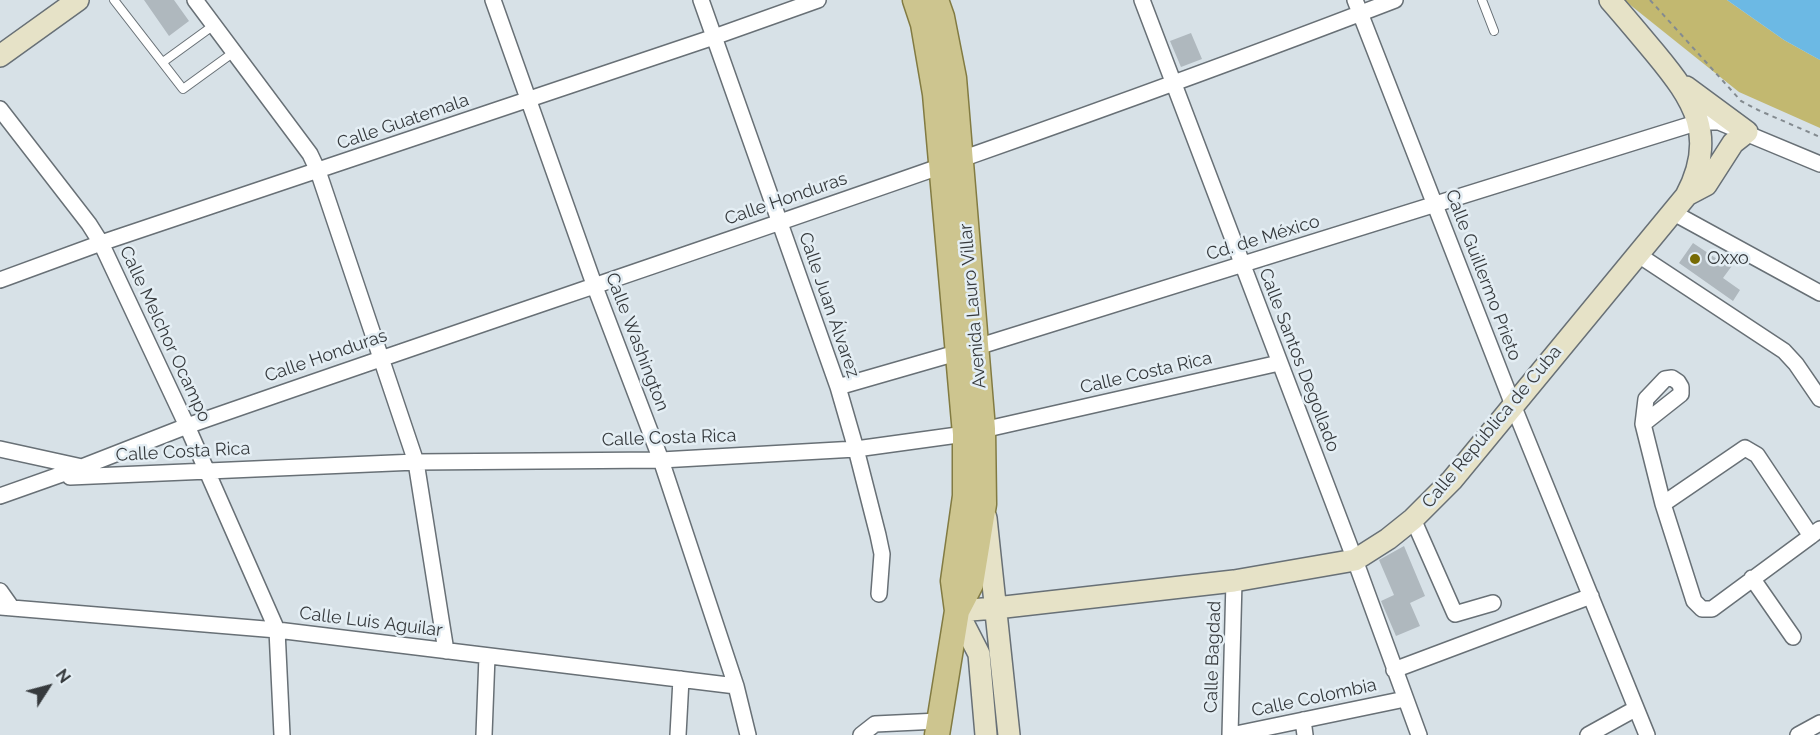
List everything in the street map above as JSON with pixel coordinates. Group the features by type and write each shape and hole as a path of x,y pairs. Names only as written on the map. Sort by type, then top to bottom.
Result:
{"main road":[{"name":"Avenida Lauro Villar","path":"915,0 923,24 935,94 951,163"},
{"name":"Avenida Lauro Villar","path":"936,0 942,17 954,78 951,163 974,431 984,504 971,584 957,611"},
{"name":"Avenida Lauro Villar","path":"938,728 957,611 953,581 974,431"}],"street":[{"path":"0,56 78,0"},
{"path":"195,0 310,154 318,171 416,462 446,651"},
{"name":"Calle Washington","path":"493,0 595,286 661,460 736,686 748,735"},
{"name":"Calle Juan Álvarez","path":"701,0 838,387 882,554 879,594"},
{"name":"Calle Guatemala","path":"0,280 101,243 530,100 818,0"},
{"name":"Calle Santos Degollado","path":"1142,0 1355,560 1419,735"},
{"name":"Calle Honduras","path":"0,496 187,426 380,358 951,163 1174,83 1358,7 1395,0"},
{"path":"1610,0 1686,93 1699,122 1719,122 1748,132 1820,164"},
{"name":"Calle Guillermo Prieto","path":"1358,7 1513,405 1647,735"},
{"path":"1674,77 1748,132"},
{"name":"Calle Melchor Ocampo","path":"0,109 89,224 101,243 187,426 277,630 282,735"},
{"name":"Cd. de México","path":"838,387 1242,265 1699,122"},
{"name":"Calle República de Cuba","path":"957,611 1234,581 1355,560 1388,539 1413,519 1452,480 1686,196 1694,181 1699,158 1699,122"},
{"path":"1686,196 1706,185 1733,142 1748,132"},
{"path":"1672,212 1820,293"},
{"path":"1637,254 1784,351 1820,399"},
{"name":"Calle Costa Rica","path":"52,478 416,462 661,460 856,449 974,431 1279,363"},
{"path":"1643,424 1663,504 1694,601 1702,609 1712,609 1816,532 1757,454 1745,448 1663,504"},
{"path":"0,449 82,467"},
{"path":"984,504 1009,735"},
{"path":"1413,519 1455,614 1493,603"},
{"path":"1752,578 1794,637"},
{"name":"Calle Bagdad","path":"1230,735 1234,581"},
{"path":"0,591 6,608"},
{"path":"1394,670 1590,596"},
{"name":"Calle Luis Aguilar","path":"6,608 277,630 736,686"},
{"path":"957,611 979,654 986,735"},
{"path":"484,735 487,656"},
{"path":"678,735 681,679"},
{"name":"Calle Colombia","path":"1230,735 1304,727 1405,699"},
{"path":"1588,735 1635,710"},
{"path":"1798,735 1820,723"},
{"path":"861,735 875,724 938,728"}],"lane":[{"path":"114,0 183,89 234,52"},
{"path":"1482,0 1494,31"},
{"path":"163,62 214,25"}],"path":[{"path":"1650,0 1741,100 1820,138"}],"shaded area":[{"path":"1624,0 1727,0 1784,40 1820,60 1820,128 1739,92"}],"water":[{"path":"1727,0 1820,0 1820,60 1784,40"}],"building":[{"path":"144,0 174,0 189,21 169,36"},
{"path":"1191,33 1202,59 1181,67 1170,41"},
{"path":"1693,243 1720,261 1723,255 1734,263 1723,278 1740,290 1733,301 1679,263"},
{"path":"1404,546 1425,596 1410,603 1420,626 1396,636 1381,601 1394,595 1379,560"}],"place":[{"name":"Oxxo","path":"1695,259"}]}
